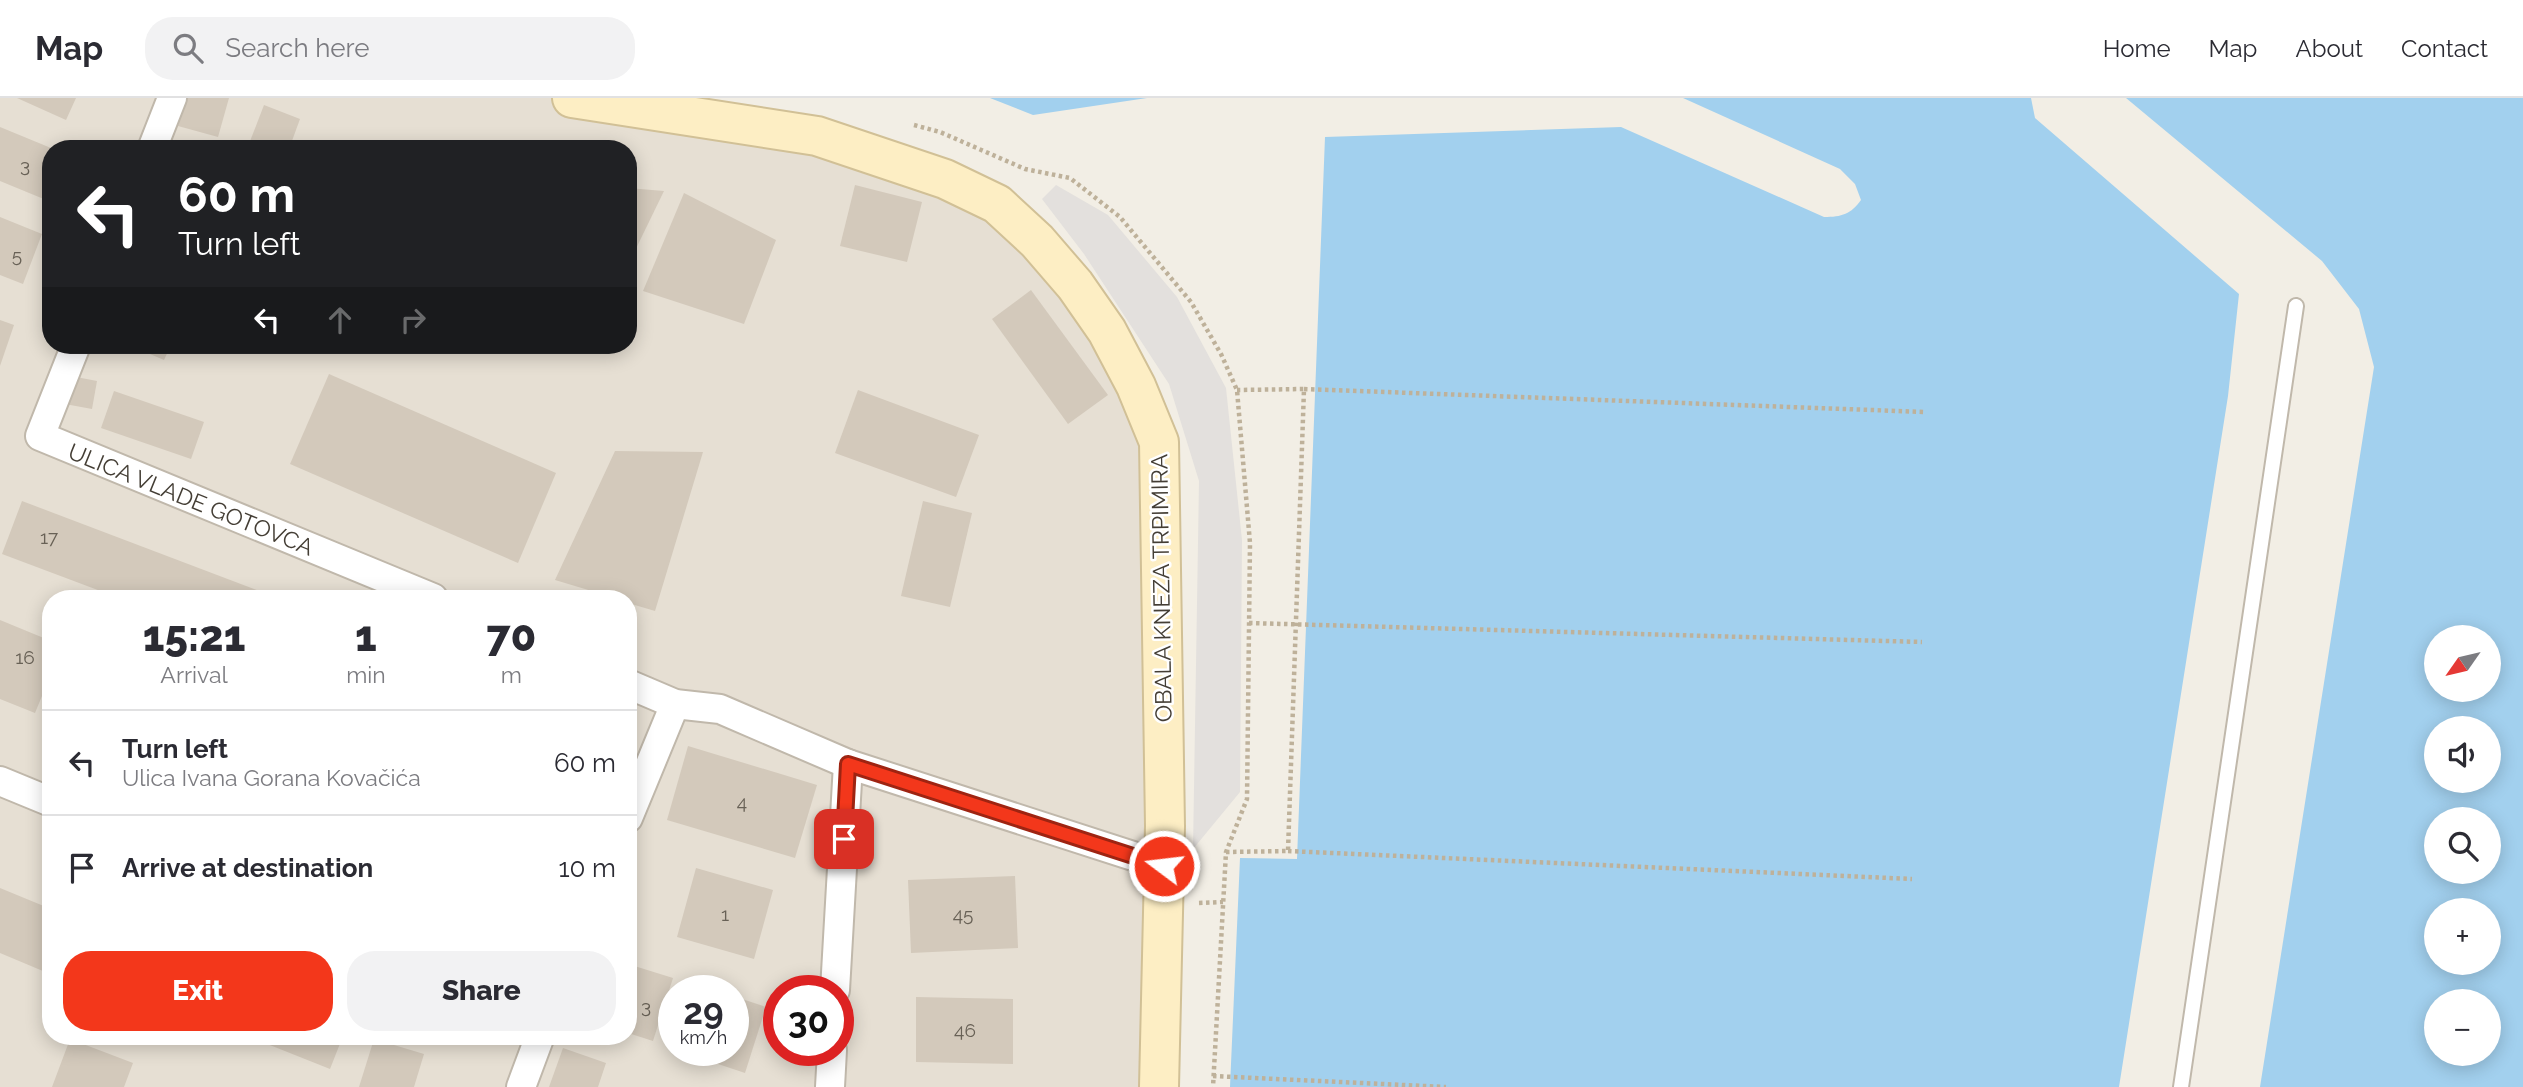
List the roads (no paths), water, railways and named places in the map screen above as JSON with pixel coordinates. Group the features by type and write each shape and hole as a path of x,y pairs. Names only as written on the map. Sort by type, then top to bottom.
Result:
{"street":[{"path":"156,140 172,98"},
{"name":"OBALA KNEZA TRPIMIRA","path":"572,98 817,136 945,179 997,204 1037,240 1075,285 1107,331 1136,386 1159,442 1164,866 1159,1087"},
{"name":"ULICA VLADE GOTOVCA","path":"72,354 40,436 414,590"},
{"path":"637,688 675,704 720,709 848,764 1164,866"},
{"path":"637,796 675,704"},
{"path":"836,975 848,764"},
{"path":"0,781 42,799"},
{"path":"521,1087 537,1045"},
{"path":"830,1087 831,1066"}],"lane":[{"path":"2181,1087 2296,306"}],"water":[{"path":"990,98 1147,98 1033,115"},
{"path":"1683,98 2031,98 2035,118 2239,294 2228,396 2119,1087 1230,1087 1240,858 1297,859 1325,137 1621,127 1824,217 1845,214 1854,209 1861,200 1855,184 1840,169"},
{"path":"2126,98 2523,98 2523,1087 2260,1087 2374,367 2359,309 2322,261"}]}
